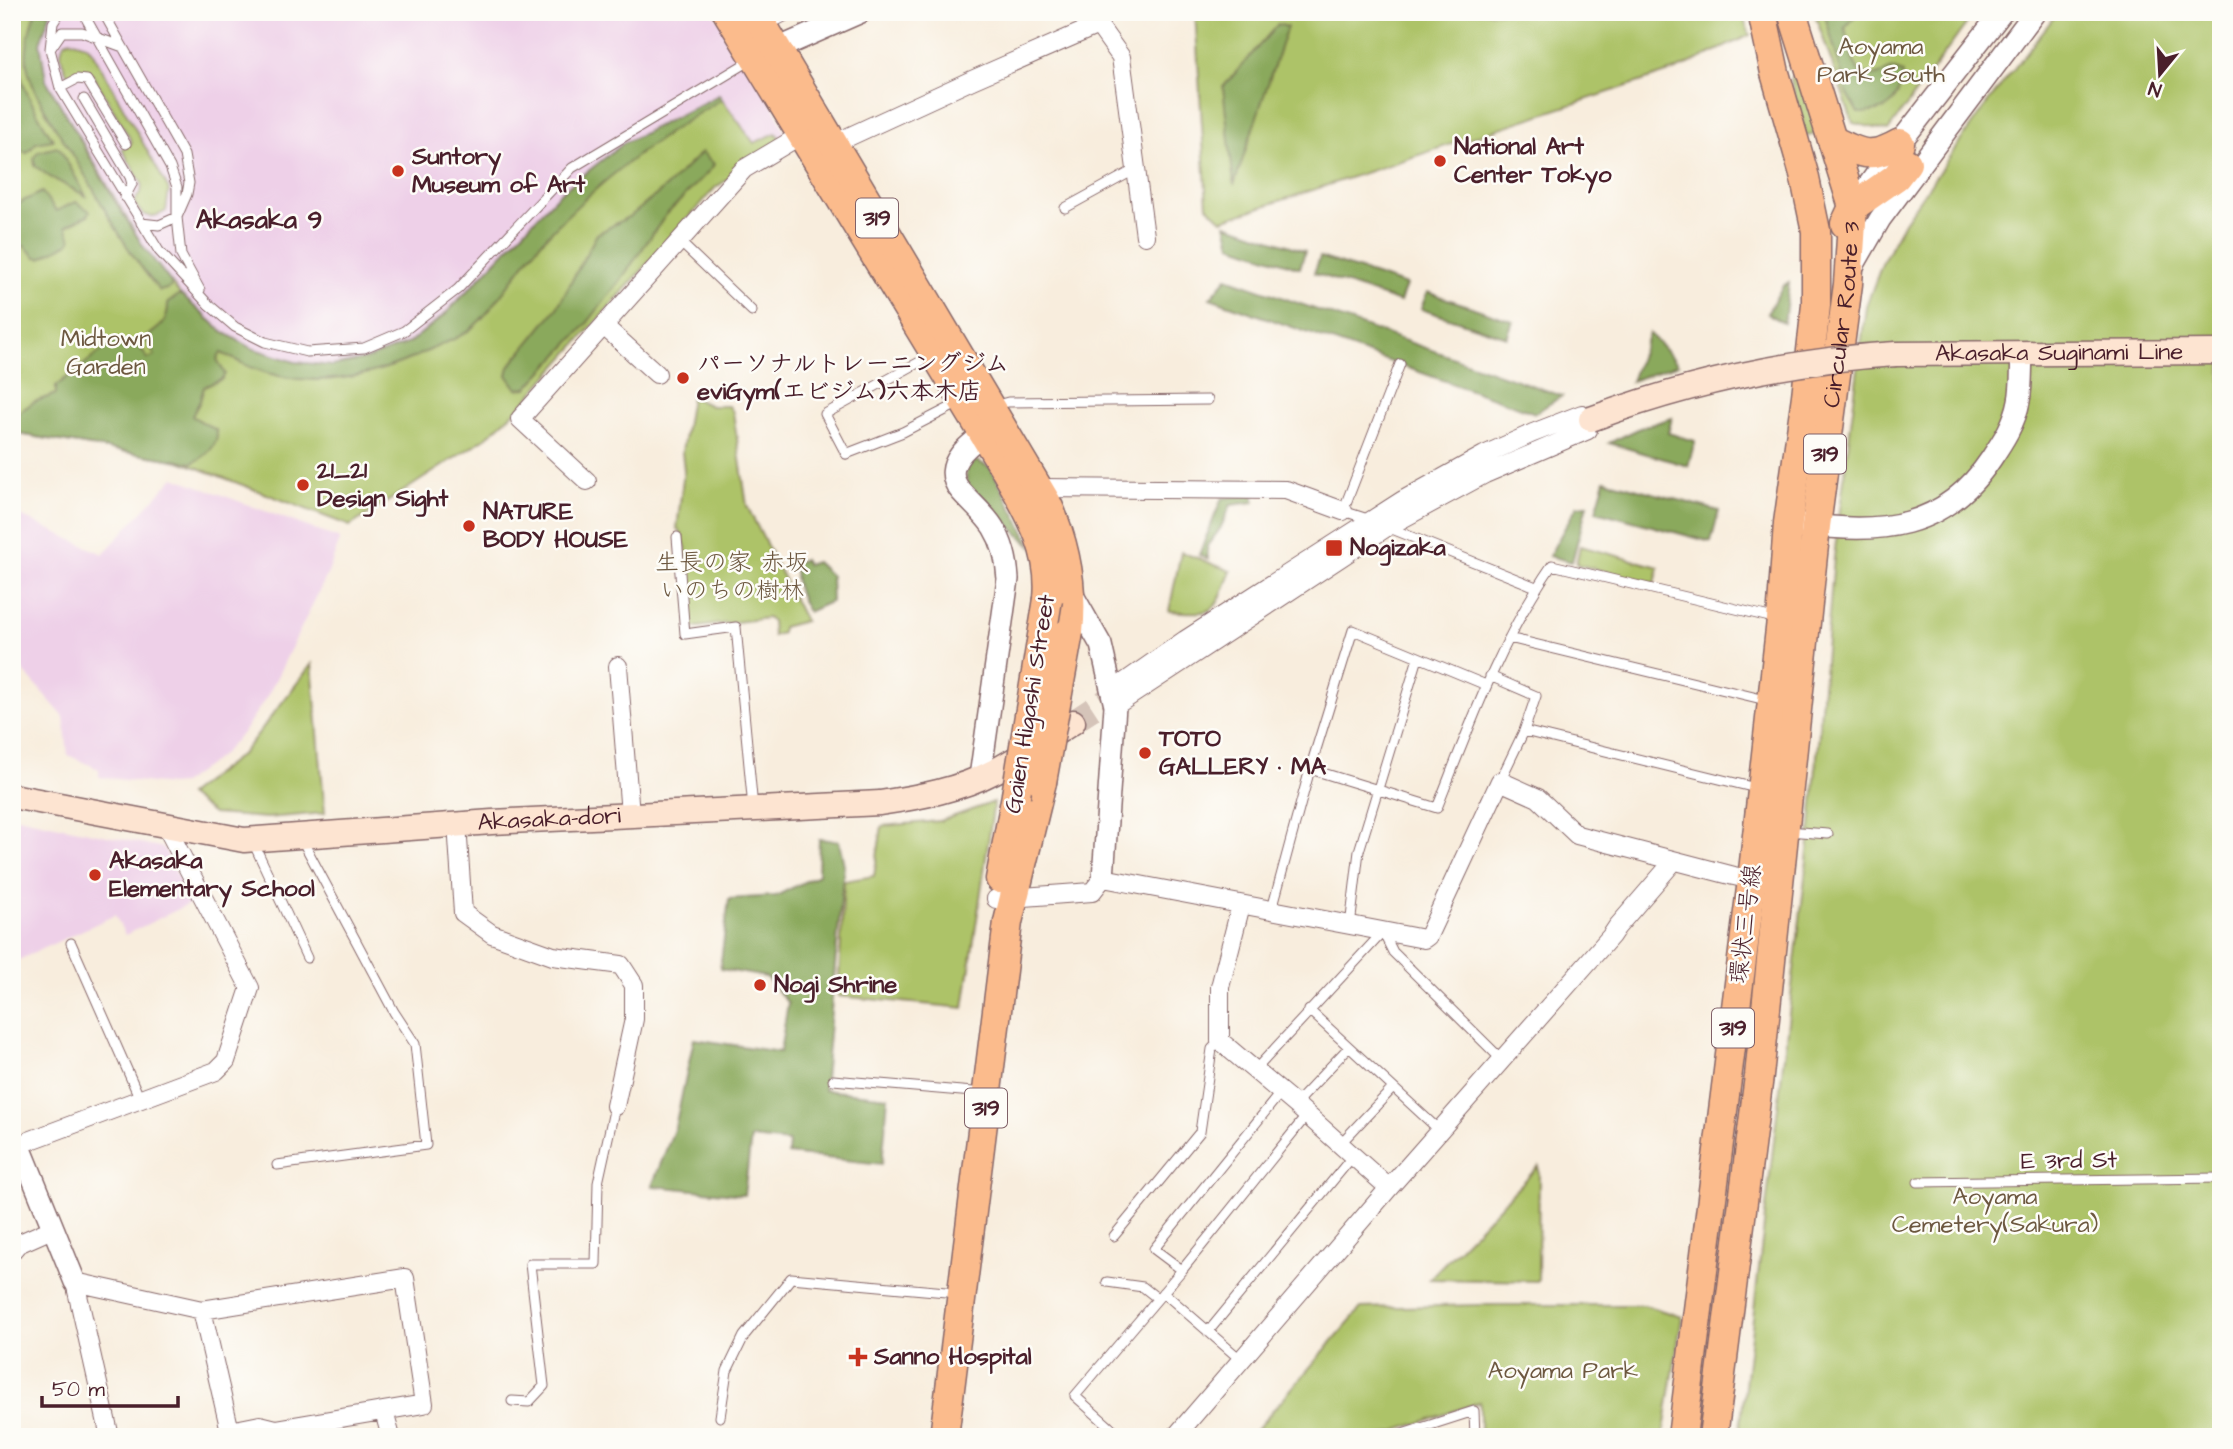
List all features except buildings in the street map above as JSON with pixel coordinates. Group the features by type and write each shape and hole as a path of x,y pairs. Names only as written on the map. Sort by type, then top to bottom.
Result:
{"main road":[{"name":"Gaien Higashi Street","path":"727,12 766,54 833,144 991,421 1038,488 1054,518 1063,544 1059,595 1016,795 944,1437"},
{"name":"Circular Route 3","path":"1762,12 1816,231 1816,305 1806,396 1802,524"},
{"name":"Circular Route 3","path":"1781,620 1848,284 1853,207 1792,12"},
{"name":"Gaien Higashi Street","path":"767,16 766,54 801,135 963,401 991,421 1041,538 1069,632 1042,782 1004,899 973,1091 928,1437"},
{"path":"1806,396 1810,390 1842,229 1853,207 1896,177 1903,153 1864,155 1832,140"},
{"path":"1798,153 1816,181 1853,207"},
{"name":"Akasaka Suginami Line","path":"1591,419 1655,397 1752,372 1829,359 1896,354 2221,352"},
{"name":"環状三号線","path":"1713,1437 1759,1076 1785,831 1802,524"},
{"name":"環状三号線","path":"1682,1437 1752,880 1781,620"},
{"name":"Akasaka-dori","path":"12,796 252,840 457,824 880,803 923,796 980,777 1073,722"}],"street":[{"path":"766,54 861,12"},
{"path":"1750,12 1773,65"},
{"path":"1903,153 2002,12"},
{"path":"1848,284 1857,257 1880,219 2001,52 2035,12"},
{"path":"587,481 520,419 744,169 801,135 833,144 972,80 1094,19 1121,57 1145,236"},
{"path":"1903,153 2001,52"},
{"path":"604,326 657,374"},
{"path":"1802,524 1883,528 1930,515 1946,505 1984,469 2005,437 2019,400 2022,353"},
{"path":"1113,698 1379,524 1588,429 1582,414 1484,455 1403,500 1379,524"},
{"path":"980,777 1008,579 1007,561 1002,542 992,526 958,488 955,473 962,450 991,421"},
{"path":"1038,488 1286,490 1343,511"},
{"path":"1004,899 1092,892 1103,878 1113,698 1101,645 1059,595"},
{"path":"618,666 630,814"},
{"path":"1103,878 1272,909 1418,940 1428,936 1500,781 1538,798 1577,835 1752,880 1785,831"},
{"path":"457,824 463,914 492,934 553,956 621,965 634,985 634,1018 615,1106"},
{"path":"13,1148 216,1071 226,1061 250,988 166,826"},
{"path":"1175,1437 1674,861"},
{"path":"1241,905 1220,987 1220,1041 1389,1188"},
{"path":"13,1148 23,1154 75,1282 110,1437"},
{"path":"12,1251 18,1244 54,1228"},
{"path":"75,1282 202,1310 405,1278 424,1404 276,1429 260,1425 230,1431 202,1310"},
{"path":"384,1412 391,1437"}],"lane":[{"path":"60,12 53,23 50,49 60,88 159,251 208,304 235,327 265,342 307,352 364,348 404,331 458,289 572,168 766,54"},
{"path":"88,12 87,20 170,167 177,187 181,255 208,304"},
{"path":"103,12 184,155 189,183 177,216 159,225 141,223"},
{"path":"50,49 62,32 82,32 123,47"},
{"path":"60,88 77,79 87,80 126,145"},
{"path":"83,99 130,177 132,184 125,197"},
{"path":"1065,208 1136,169"},
{"path":"680,242 752,311"},
{"path":"925,359 825,414 846,454 903,432 963,401"},
{"path":"1400,364 1343,511 1536,587"},
{"path":"991,421 1008,402 1208,400"},
{"path":"677,537 685,634 736,627 754,808"},
{"path":"1310,769 1437,808 1488,680 1536,587 1552,565 1781,620"},
{"path":"1272,909 1310,769 1353,630 1418,658 1536,696 1524,731 1500,781"},
{"path":"1509,638 1772,701"},
{"path":"1350,926 1359,851 1376,788 1418,658"},
{"path":"1524,731 1762,789"},
{"path":"1785,831 1828,834"},
{"path":"277,1165 426,1145 415,1044 394,1012 300,836"},
{"path":"252,840 307,958"},
{"path":"1255,1070 1383,932 1393,952 1501,1059"},
{"path":"71,943 140,1099"},
{"path":"1309,1010 1439,1130"},
{"path":"1114,1236 1200,1132 1212,1049 1220,1041"},
{"path":"1182,1270 1154,1249 1349,1047"},
{"path":"833,1080 973,1091"},
{"path":"1208,1332 1393,1088"},
{"path":"1121,1437 1074,1396 1182,1270 1294,1104"},
{"path":"530,1413 529,1402 544,1386 530,1264 596,1264 598,1183 615,1106"},
{"name":"E 3rd St","path":"1918,1182 2221,1178"},
{"path":"720,1417 727,1371 744,1336 791,1278 946,1292"},
{"path":"1107,1282 1143,1287 1160,1295 1241,1360"},
{"path":"512,1401 529,1402"},
{"path":"1394,1437 1474,1411 1475,1437"}],"shaded area":[{"path":"44,12 713,12 768,94 788,140 761,139 754,143 719,96 559,194 445,314 409,343 367,359 332,366 295,362 251,348 222,331 180,294 143,246 46,80 40,43 48,16"},
{"path":"174,477 340,539 328,573 269,693 244,731 222,755 182,784 99,777 99,769 68,755 64,717 12,658 12,512 103,554"},
{"name":"Akasaka Elementary School","path":"12,816 164,848 191,903 125,935 115,915 12,963"}],"green space":[{"name":"Midtown Garden","path":"12,12 44,12 48,16 40,43 46,80 143,246 180,294 222,331 251,348 295,362 332,366 367,359 409,343 445,314 559,194 624,143 719,95 754,143 776,133 783,142 715,188 523,404 487,437 350,526 180,461 12,433"},
{"path":"36,12 51,12 40,43 46,80 116,203 143,246 172,284 170,288 160,291 136,260 40,102 27,65 29,38"},
{"path":"1195,12 1741,12 1750,35 1676,70 1222,220 1207,206"},
{"name":"Aoyama Park South","path":"1814,12 1975,12 1888,131 1853,123"},
{"path":"1824,12 1859,12 1845,28 1853,60 1859,71 1874,76 1893,69 1903,73 1895,99 1885,109 1858,113 1847,93"},
{"name":"Aoyama Cemetery(Sakura)","path":"2058,12 2221,12 2221,1437 1739,1437 1811,826 1834,557 1866,306 1884,259 1904,222 1982,110"},
{"path":"1278,24 1287,27 1234,185 1223,87"},
{"path":"12,27 18,30 19,35 18,63 21,77 53,140 36,143 27,153 20,151 12,143"},
{"path":"70,40 87,45 92,51 169,190 166,211 161,214 147,216 134,202 141,192 142,184 122,149 132,142 93,75 82,70 68,76 61,54 65,42"},
{"path":"1799,72 1822,133 1806,136 1791,81 1792,76"},
{"path":"719,95 722,99 651,145 586,198 546,237 482,318 468,332 457,338 386,368 319,380 273,375 221,353 217,359 225,374 222,379 204,387 192,416 216,430 216,440 202,458 192,463 12,433 12,417 34,402 56,394 56,386 114,341 124,349 138,345 148,359 155,356 145,338 162,324 167,316 168,303 180,294 222,331 251,348 295,362 332,366 367,359 409,343 445,315 559,194 624,143"},
{"path":"57,147 86,196 35,166 34,158 38,152"},
{"path":"702,152 714,164 712,168 666,215 585,326 527,388 517,389 507,375 509,367 557,308 597,234 632,215"},
{"path":"42,192 56,211 76,202 90,211 88,215 66,226 71,239 69,243 41,258 19,245 16,256 12,257 12,214 21,202"},
{"path":"1226,224 1305,251 1300,268 1231,245"},
{"path":"1320,257 1406,285 1400,302 1314,273"},
{"path":"1227,278 1562,396 1535,413 1210,298"},
{"path":"1789,282 1784,323 1767,313 1783,286"},
{"path":"1427,292 1513,321 1507,337 1421,309"},
{"path":"1649,333 1678,364 1631,381"},
{"name":"生長の家 赤坂 いのちの樹林","path":"691,397 711,406 729,406 733,412 747,506 805,621 782,627 782,633 773,636 772,621 767,618 690,628 686,548 677,529 684,470 682,452"},
{"path":"1672,418 1668,433 1695,441 1688,466 1609,443 1640,428"},
{"path":"977,461 991,468 1033,548 967,485 965,464"},
{"path":"1605,480 1719,511 1711,542 1596,511"},
{"path":"1254,495 1254,502 1231,505 1220,529 1207,546 1208,559 1199,555 1222,498"},
{"path":"1587,505 1572,562 1549,556 1577,506"},
{"path":"1580,546 1659,567 1655,584 1576,564"},
{"path":"1181,552 1231,571 1221,597 1212,609 1205,612 1169,611"},
{"path":"804,559 807,565 816,562 831,576 832,601 808,612 799,594 795,576 795,563"},
{"path":"312,664 325,813 267,818 213,814 188,795 243,753"},
{"path":"994,802 964,1008 838,996 844,881 874,876 882,826 940,821"},
{"name":"Nogi Shrine","path":"819,839 839,841 844,865 824,1090 888,1097 882,1164 788,1154 789,1142 751,1138 744,1195 652,1186 675,1127 694,1039 780,1052 788,1003 766,977 720,969 729,899 776,896 818,875"},
{"path":"1539,1166 1538,1281 1429,1279"},
{"name":"Aoyama Park","path":"1644,1305 1682,1317 1663,1437 1480,1437 1480,1402 1378,1437 1250,1437 1361,1308"}],"tunnel":[{"path":"1467,474 1581,423"},
{"path":"1073,722 1131,684"}],"place":[{"name":"National Art Center Tokyo","path":"1440,161"},
{"name":"Suntory Museum of Art","path":"398,171"},
{"name":"パーソナルトレーニングジム eviGym(エビジム)六本木店","path":"683,378"},
{"name":"21_21 Design Sight","path":"303,485"},
{"name":"NATURE BODY HOUSE","path":"469,526"},
{"name":"Nogizaka","path":"1334,548"},
{"name":"TOTO GALLERY · MA","path":"1145,753"},
{"name":"Akasaka Elementary School","path":"95,875"},
{"name":"Nogi Shrine","path":"760,985"},
{"name":"Sanno Hospital","path":"858,1357"}],"district":[{"name":"Akasaka 9","path":"259,220"}]}
